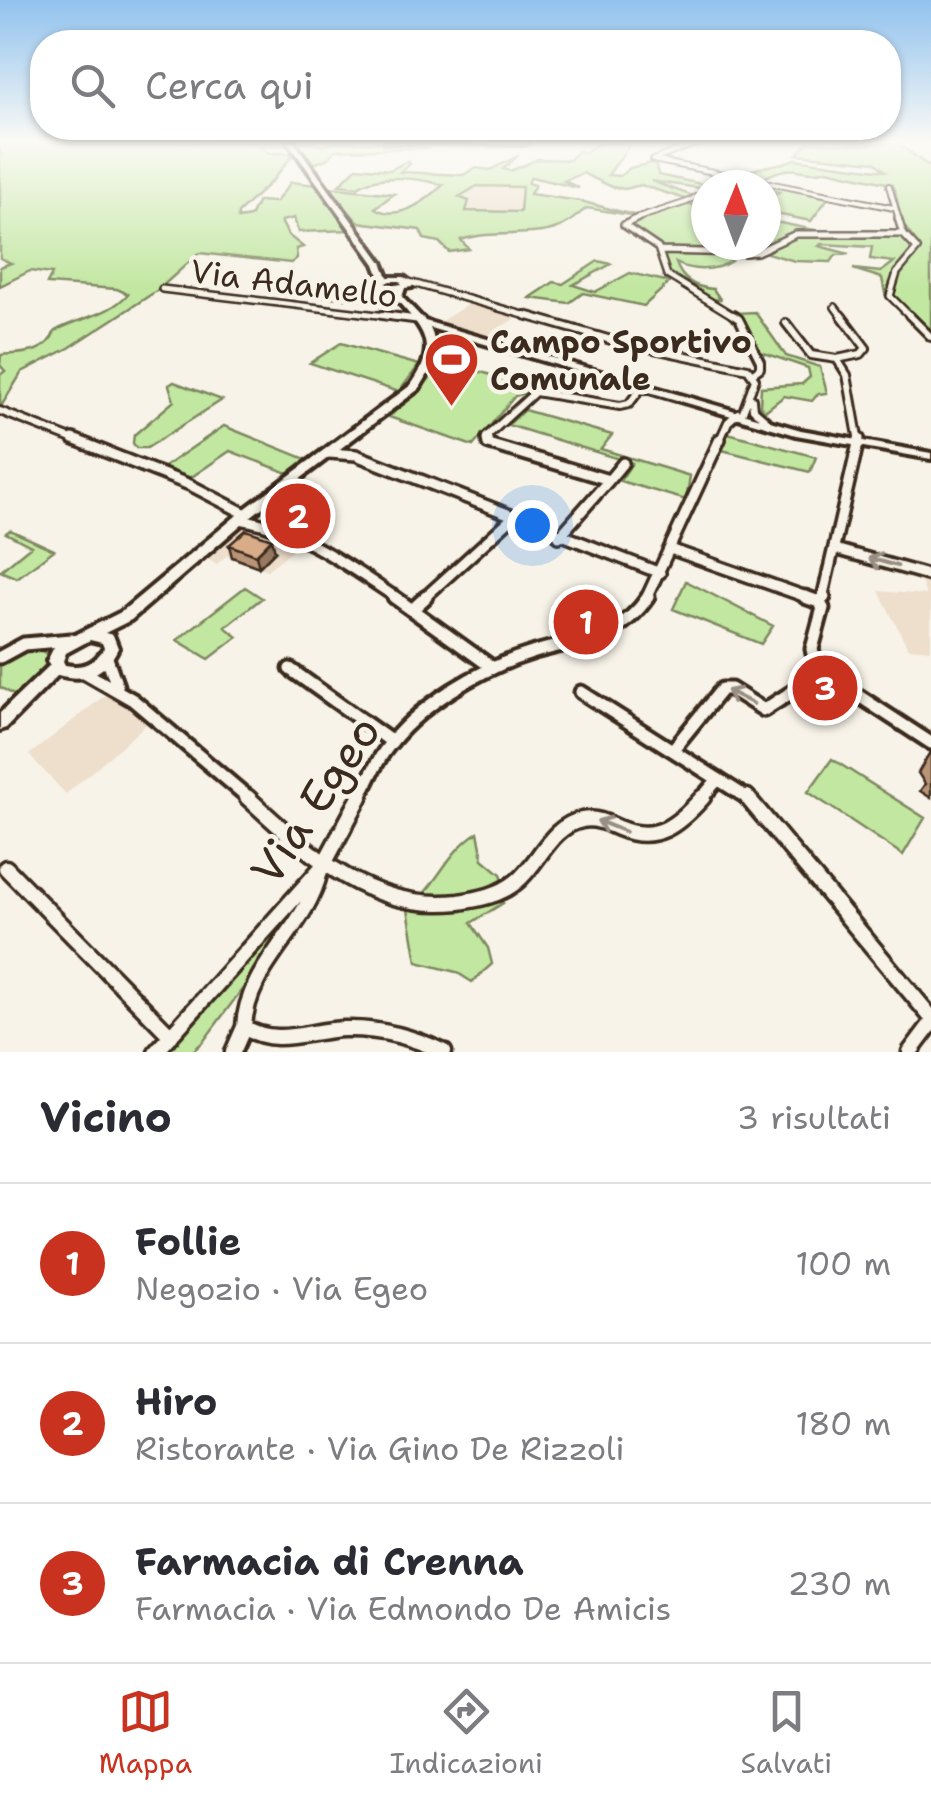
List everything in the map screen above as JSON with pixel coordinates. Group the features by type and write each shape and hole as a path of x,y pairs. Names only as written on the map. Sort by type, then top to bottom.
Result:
{"street":[{"path":"326,191 379,264 406,286"},
{"path":"807,191 894,208"},
{"path":"890,191 902,234 917,248 897,273 890,296 931,337"},
{"path":"691,201 651,211 624,226 660,251 745,254 796,234 902,234"},
{"path":"660,251 667,274 739,319 760,362 760,368 753,373 753,408 767,422"},
{"path":"379,264 394,299 411,310"},
{"path":"386,285 397,278"},
{"path":"386,285 424,287 611,340 738,366 753,373"},
{"path":"0,657 30,643 71,640 126,616 248,515 409,393 423,376 432,353 425,325 398,297 406,286"},
{"name":"Via Adamello","path":"162,289 425,325"},
{"path":"786,323 811,355 838,359 861,354 866,348 835,307"},
{"path":"425,325 858,446 931,456"},
{"path":"820,602 858,446 847,375 838,359"},
{"path":"609,480 488,444 486,437 528,394 544,392 620,406 629,404 642,387"},
{"name":"Via Egeo","path":"156,1052 322,867 392,742 434,702 493,668 534,652 602,637 645,604 728,422 740,413 751,396"},
{"path":"0,411 190,485 330,557 414,608 493,668"},
{"path":"346,441 348,449 356,455 560,537 660,572"},
{"path":"329,453 356,455"},
{"path":"560,537 623,463"},
{"path":"414,608 512,518"},
{"path":"835,548 931,576"},
{"path":"670,550 820,602"},
{"path":"820,602 812,649 820,674 931,743"},
{"path":"0,723 67,667 109,650 126,616"},
{"path":"89,634 103,635 109,650 109,672 119,688"},
{"path":"67,667 71,640"},
{"path":"30,643 67,667 119,688 230,780 322,867 382,898 426,904 469,901 503,891 517,882 571,823 594,819 634,836 649,837 670,829 718,779"},
{"path":"290,670 392,742"},
{"path":"674,748 722,689 769,709 820,674"},
{"path":"581,692 674,748 747,797 766,816 813,880 931,1021 910,1052"},
{"path":"233,1052 244,1027 242,1011 248,992 300,920 319,887 322,867"},
{"path":"6,868 171,1036"},
{"path":"244,1027 258,1038 277,1040 343,1029 371,1031 425,1042 444,1052"}],"shaded area":[{"path":"469,191 523,191 521,212 466,211 458,198"},
{"path":"472,302 518,317 481,339 435,325"},
{"path":"243,525 299,545 267,570 227,555 217,564 205,558"},
{"path":"919,576 931,580 931,650 908,648 879,591 926,595"},
{"path":"108,693 149,722 66,794 29,755"}],"green space":[{"path":"0,191 261,191 238,213 238,219 250,217 258,201 276,202 284,191 320,191 349,230 298,232 294,218 281,221 288,235 303,247 296,249 297,258 291,263 199,253 158,290 69,348 22,372 0,408 0,375 5,371 0,365 1,355 39,349 55,331 103,312 128,294 117,289 47,284 52,274 30,271 0,286 0,267 11,263 0,258"},
{"path":"332,191 394,194 375,208 402,211 435,191 469,191 459,197 469,201 466,211 520,212 522,191 532,191 530,194 580,201 637,216 587,208 549,231 474,237 461,240 469,249 449,252 439,242 424,239 420,230 358,222"},
{"path":"660,191 679,191 691,195 691,199"},
{"path":"781,191 872,202 828,198 811,221 781,215"},
{"path":"895,191 931,191 931,334 893,297 901,271 921,249 901,222"},
{"path":"683,203 691,205 691,260 731,261 711,269 676,263 686,279 713,289 720,299 714,300 670,275 662,252 627,225"},
{"path":"781,223 829,233 781,237"},
{"path":"901,236 914,251 895,272 885,293 882,278 853,269 881,272 894,262 870,259 872,247 821,244 849,254 836,255 831,262 795,261 781,257 781,242 791,237"},
{"path":"598,261 611,264 573,285 595,292 630,273 670,282 644,306 583,293 569,303 530,298 554,282 563,284"},
{"path":"321,284 375,287 378,305 371,300 301,295 305,288"},
{"path":"755,312 786,356 820,367 827,393 818,394 812,401 784,396 765,411 760,406 761,387 802,384 810,377 808,368 758,351 747,327 735,313"},
{"path":"341,343 419,365 399,392 310,363"},
{"name":"Campo Sportivo Comunale","path":"447,362 539,389 515,396 473,446 389,417"},
{"path":"174,382 222,400 147,448 136,448 134,435 174,401 169,385"},
{"path":"524,410 612,435 601,449 690,476 686,500 620,481 632,463 508,425"},
{"path":"224,426 306,459 288,473 230,451 187,480 161,469"},
{"path":"728,433 816,457 810,472 722,450"},
{"path":"10,530 54,550 17,578 0,571 31,546 6,533"},
{"path":"686,581 773,626 761,644 673,609"},
{"path":"245,587 262,598 225,627 238,637 209,659 177,640"},
{"path":"34,647 47,654 48,661 21,699 0,687 0,663 21,649"},
{"path":"832,759 925,818 903,855 808,792"},
{"path":"478,832 483,859 501,874 504,882 469,894 421,897 454,854"},
{"path":"498,899 503,903 471,923 488,948 492,964 472,982 456,972 417,962 408,909 452,909"},
{"path":"297,908 298,914 203,1042 192,1052 166,1052"}],"building":[{"path":"246,530 272,539 256,555 229,545"}],"place":[{"name":"Campo Sportivo Comunale","path":"451,408"},
{"name":"Hiro","path":"298,516"},
{"name":"Follie","path":"586,622"},
{"name":"Farmacia di Crenna","path":"825,688"}]}
